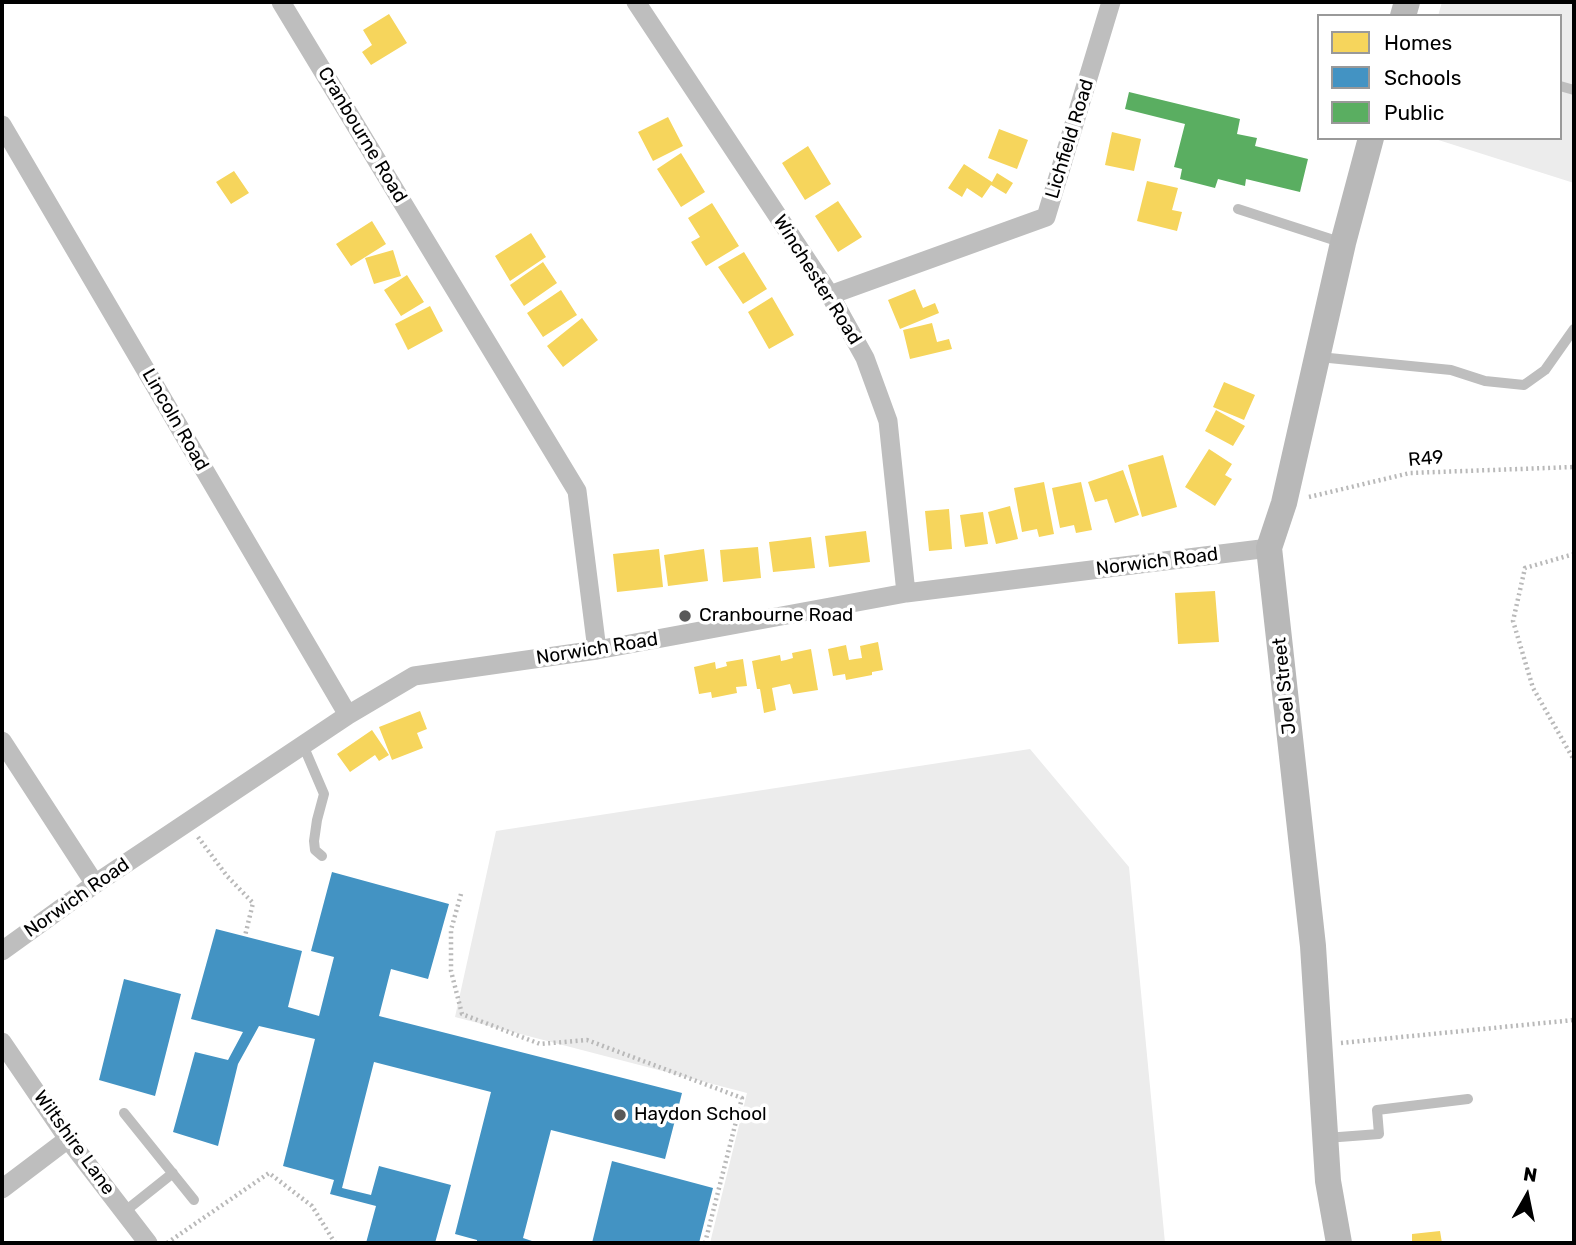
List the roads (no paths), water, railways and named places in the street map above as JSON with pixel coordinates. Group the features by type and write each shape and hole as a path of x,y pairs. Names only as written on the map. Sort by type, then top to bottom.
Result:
{"main road":[{"name":"Joel Street","path":"1339,1243 1328,1181 1313,946 1269,548 1284,503 1343,243 1370,140"}],"street":[{"name":"Cranbourne Road","path":"281,2 577,491 597,650"},
{"name":"Lichfield Road","path":"830,295 1046,216 1111,2"},
{"name":"Winchester Road","path":"642,5 830,295 865,358 888,421 906,593"},
{"name":"Lincoln Road","path":"2,125 348,715"},
{"name":"Norwich Road","path":"2,951 95,884 303,745 414,676 597,650 906,593 1269,548"},
{"path":"2,741 95,884"},
{"name":"Wiltshire Lane","path":"2,1042 68,1139 148,1243"},
{"path":"2,1189 68,1139"}],"lane":[{"path":"1238,209 1343,243"},
{"path":"1317,356 1451,370 1485,382 1524,384 1545,370 1574,329"},
{"path":"303,745 324,794 314,841 315,850 322,856"},
{"path":"1326,1138 1379,1134 1377,1110 1468,1099"},
{"path":"124,1113 194,1200"},
{"path":"124,1212 173,1173"}],"place":[{"name":"Cranbourne Road","path":"685,616"},
{"name":"Haydon School","path":"620,1115"}]}
